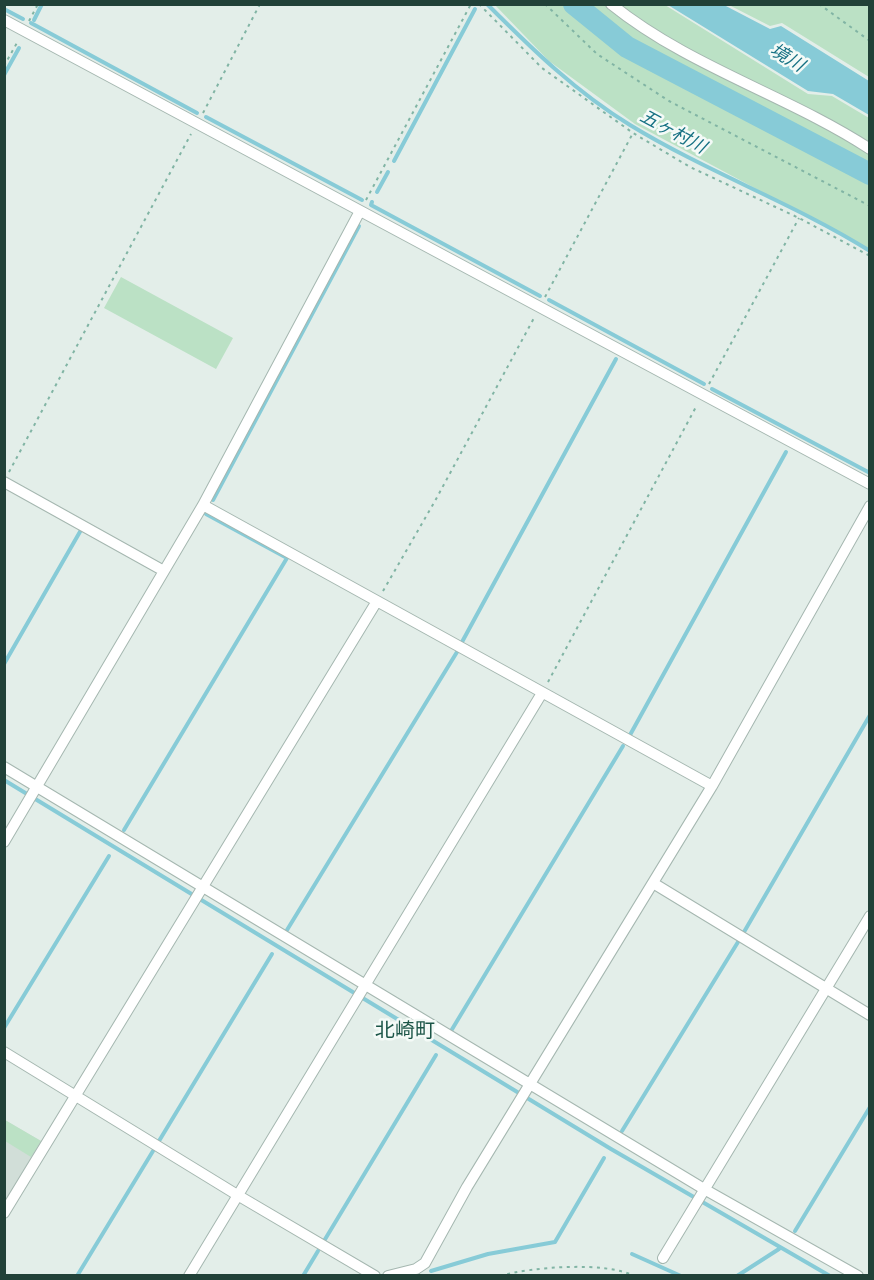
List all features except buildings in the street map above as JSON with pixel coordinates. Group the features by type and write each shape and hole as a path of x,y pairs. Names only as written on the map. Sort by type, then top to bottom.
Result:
{"street":[{"path":"611,4 653,33 713,68 870,149"},
{"path":"4,20 870,484"},
{"path":"4,842 203,505 360,211"},
{"path":"4,481 164,571"},
{"path":"203,505 712,786"},
{"path":"388,1275 416,1269 425,1263 528,1086 712,786 870,506"},
{"path":"4,1213 377,601"},
{"path":"189,1275 542,693"},
{"path":"4,767 36,789 703,1192 858,1275"},
{"path":"653,883 870,1015"},
{"path":"663,1258 870,916"},
{"path":"4,1052 239,1196 375,1275"}],"path":[{"path":"4,66 38,4"},
{"path":"4,481 260,4"},
{"path":"360,211 471,4"},
{"path":"478,4 542,68 633,133 690,167 799,218 870,256"},
{"path":"545,4 597,54 669,101 870,206"},
{"path":"819,4 870,41"},
{"path":"377,601 435,501 633,133"},
{"path":"542,693 799,218"},
{"path":"500,1275 525,1269 594,1267 624,1270 634,1275"}],"shaded area":[{"path":"5,1120 41,1141 5,1202"}],"green space":[{"path":"495,5 665,5 808,94 832,96 869,118 869,249 635,124 549,61"},
{"path":"729,5 867,5 870,7 869,77 782,23 770,26"},
{"path":"121,277 233,338 216,369 104,308"},
{"path":"5,1120 41,1141 31,1157 5,1141"}],"water":[{"name":"境川","path":"668,5 724,5 770,29 781,26 869,81 869,115 833,94 808,91"}],"waterway":[{"path":"34,20 42,4"},
{"name":"五ヶ村川","path":"487,4 573,84 630,125 870,251"},
{"path":"574,4 627,47 870,174"},
{"path":"4,9 23,19"},
{"path":"394,161 475,9"},
{"path":"31,23 197,113"},
{"path":"4,75 19,48"},
{"path":"206,117 362,200"},
{"path":"377,192 388,172"},
{"path":"372,202 371,205 540,296"},
{"path":"213,500 359,226"},
{"path":"549,300 704,384"},
{"path":"462,642 616,359"},
{"path":"712,389 870,473"},
{"path":"630,735 786,452"},
{"path":"124,830 287,558 206,514"},
{"path":"4,664 81,530"},
{"path":"287,930 457,652"},
{"path":"744,932 870,715"},
{"path":"451,1031 623,746"},
{"path":"4,780 611,1149 830,1276"},
{"path":"4,1028 109,856"},
{"path":"622,1131 738,942"},
{"path":"159,1141 272,954"},
{"path":"324,1241 436,1055"},
{"path":"795,1231 870,1107"},
{"path":"77,1276 153,1151"},
{"path":"431,1271 488,1254 555,1242 604,1158"},
{"path":"737,1276 779,1249"},
{"path":"303,1276 318,1251"},
{"path":"632,1254 681,1276"}],"district":[{"name":"北崎町","path":"405,1031"}]}
